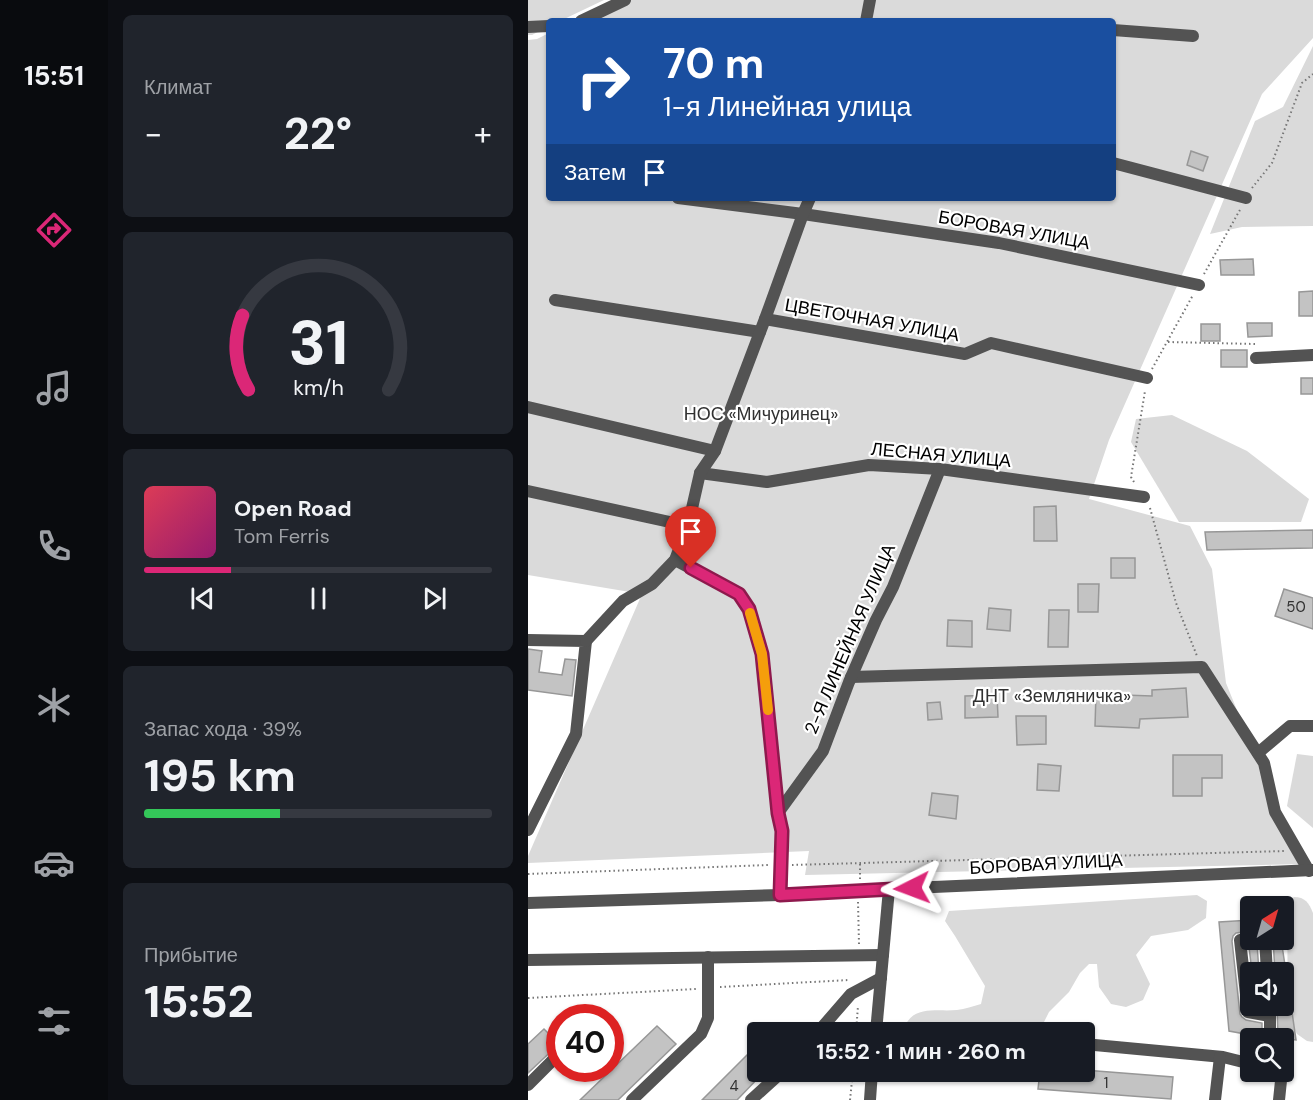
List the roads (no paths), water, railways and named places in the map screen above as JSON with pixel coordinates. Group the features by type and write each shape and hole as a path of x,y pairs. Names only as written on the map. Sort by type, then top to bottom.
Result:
{"street":[{"path":"587,18 625,0"},
{"path":"867,18 870,0"},
{"path":"528,27 546,26"},
{"path":"1116,30 1193,36"},
{"path":"1116,163 1246,198"},
{"name":"БОРОВАЯ УЛИЦА","path":"701,201 999,243 1198,285"},
{"path":"528,830 576,734 586,641 622,601 652,584 675,560 688,526 700,473 715,451 809,201"},
{"path":"555,300 760,332"},
{"name":"ЦВЕТОЧНАЯ УЛИЦА","path":"765,319 965,354 991,343 1147,378"},
{"path":"1256,358 1313,355"},
{"path":"528,407 715,451"},
{"name":"ЛЕСНАЯ УЛИЦА","path":"700,473 767,482 869,465 940,469 1144,497"},
{"name":"2-Я ЛИНЕЙНАЯ УЛИЦА","path":"778,813 823,751 940,469"},
{"path":"528,491 688,526"},
{"path":"675,560 739,594 749,609 762,654 778,813 782,831 780,895"},
{"path":"528,640 586,641"},
{"path":"852,677 1202,667 1264,763 1275,812 1311,871"},
{"path":"1258,753 1290,726 1313,726"},
{"name":"БОРОВАЯ УЛИЦА","path":"528,903 780,895 1311,871"},
{"path":"877,1022 889,889"},
{"path":"528,960 883,955"},
{"path":"632,1100 700,1034 708,1018 708,957"},
{"path":"827,1022 851,994 881,978"},
{"path":"1095,1045 1220,1057 1240,1062"},
{"path":"1215,1100 1220,1057"},
{"path":"528,1085 546,1067"},
{"path":"751,1100 771,1082"},
{"path":"870,1100 871,1082"},
{"path":"1279,1100 1280,1082"}],"park label":[{"name":"НОС «Мичуринец»","path":"761,414"},
{"name":"ДНТ «Земляничка»","path":"1052,696"}]}
